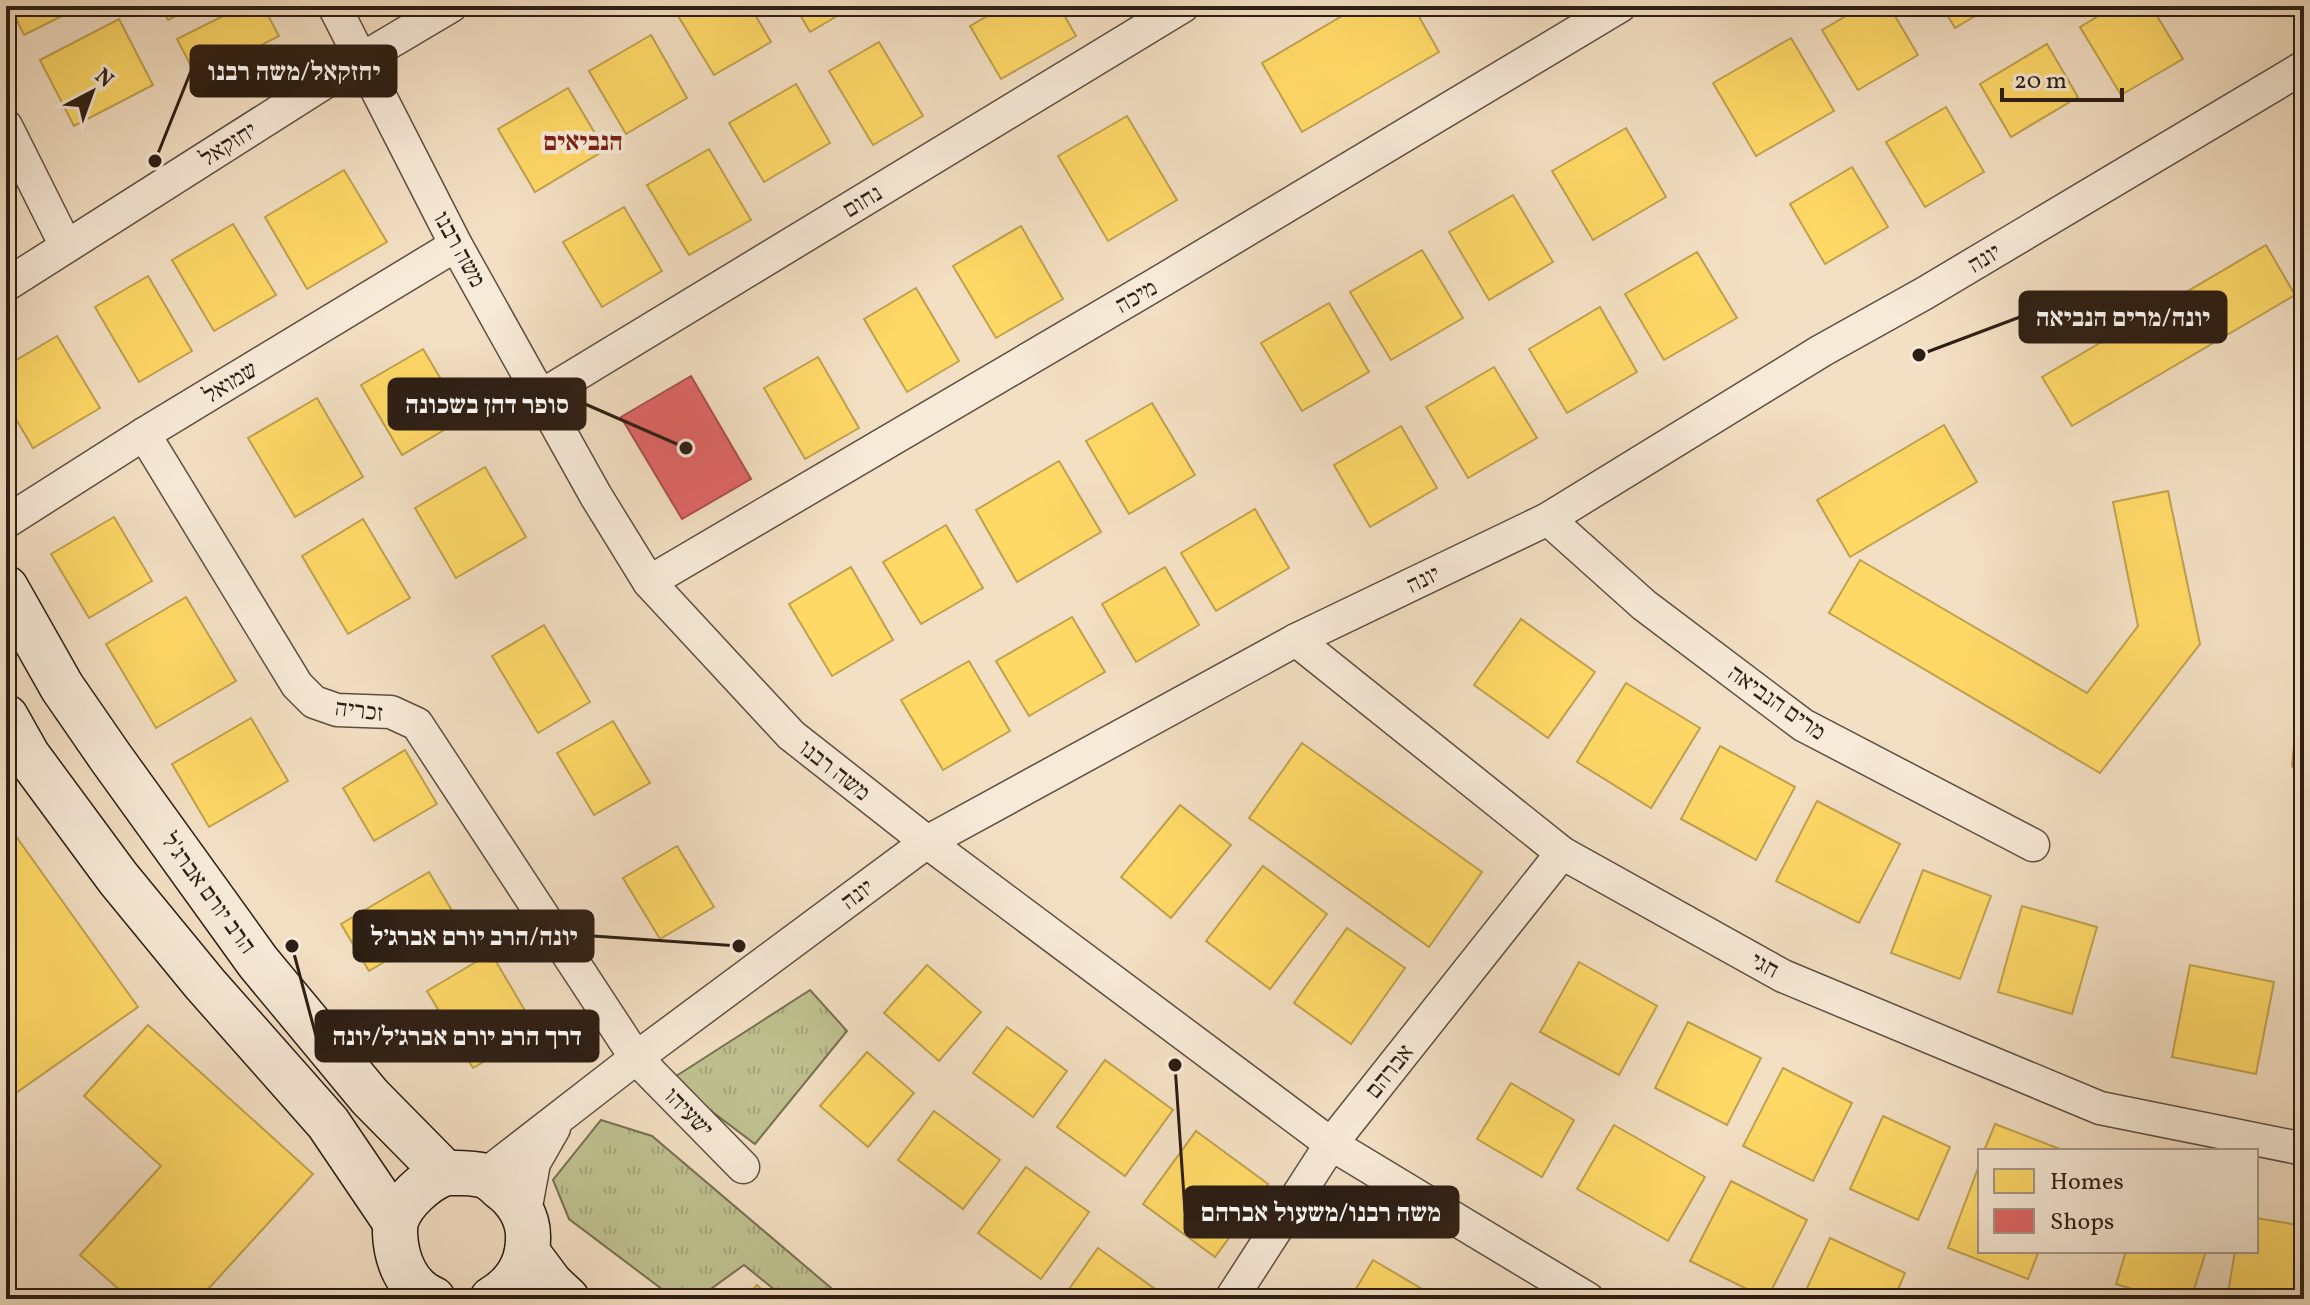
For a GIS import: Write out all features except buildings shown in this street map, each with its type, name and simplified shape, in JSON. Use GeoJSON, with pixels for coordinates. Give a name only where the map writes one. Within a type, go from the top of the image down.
{"type":"FeatureCollection","features":[{"type":"Feature","properties":{"kind":"street","name":"משה רבנו"},"geometry":{"type":"LineString","coordinates":[[334,6],[456,245],[596,496],[649,582],[791,735],[927,842],[1331,1144],[1588,1299]]}},
{"type":"Feature","properties":{"kind":"street","name":"יחזקאל"},"geometry":{"type":"LineString","coordinates":[[6,285],[360,60],[451,6]]}},
{"type":"Feature","properties":{"kind":"street","name":"נחום"},"geometry":{"type":"LineString","coordinates":[[541,396],[1183,6]]}},
{"type":"Feature","properties":{"kind":"street","name":"מיכה"},"geometry":{"type":"LineString","coordinates":[[649,582],[1150,288],[1620,6]]}},
{"type":"Feature","properties":{"kind":"street","name":"יונה"},"geometry":{"type":"LineString","coordinates":[[465,1174],[560,1118],[927,842],[1296,640],[1548,519],[1821,351],[1939,285],[2304,67]]}},
{"type":"Feature","properties":{"kind":"street"},"geometry":{"type":"LineString","coordinates":[[6,126],[66,246]]}},
{"type":"Feature","properties":{"kind":"street","name":"שמואל"},"geometry":{"type":"LineString","coordinates":[[6,522],[144,434],[456,245]]}},
{"type":"Feature","properties":{"kind":"street","name":"זכריה"},"geometry":{"type":"LineString","coordinates":[[144,434],[297,685],[314,702],[337,710],[391,712],[417,724],[636,1058]]}},
{"type":"Feature","properties":{"kind":"street","name":"מרים הנביאה"},"geometry":{"type":"LineString","coordinates":[[1548,519],[1644,605],[1803,725],[2033,845]]}},
{"type":"Feature","properties":{"kind":"street","name":"הרב יורם אברג'ל"},"geometry":{"type":"LineString","coordinates":[[6,588],[70,699],[258,962],[370,1097],[465,1174],[512,1195],[526,1234]]}},
{"type":"Feature","properties":{"kind":"street","name":"חגי"},"geometry":{"type":"LineString","coordinates":[[1296,640],[1562,853],[1783,976],[2100,1108],[2304,1149]]}},
{"type":"Feature","properties":{"kind":"street"},"geometry":{"type":"LineString","coordinates":[[6,717],[28,756],[118,878],[205,984],[328,1123],[395,1222],[401,1267],[413,1294]]}},
{"type":"Feature","properties":{"kind":"street","name":"אברהם"},"geometry":{"type":"LineString","coordinates":[[1231,1299],[1331,1144],[1562,853]]}},
{"type":"Feature","properties":{"kind":"street","name":"ישעיהו"},"geometry":{"type":"LineString","coordinates":[[636,1058],[743,1167]]}},
{"type":"Feature","properties":{"kind":"street","name":"יונה"},"geometry":{"type":"LineString","coordinates":[[526,1234],[534,1163],[560,1118]]}},
{"type":"Feature","properties":{"kind":"street"},"geometry":{"type":"LineString","coordinates":[[395,1222],[417,1191],[465,1174]]}},
{"type":"Feature","properties":{"kind":"street"},"geometry":{"type":"LineString","coordinates":[[492,1299],[505,1292],[518,1276],[526,1234]]}},
{"type":"Feature","properties":{"kind":"street"},"geometry":{"type":"LineString","coordinates":[[526,1234],[551,1284],[567,1299]]}},
{"type":"Feature","properties":{"kind":"green space"},"geometry":{"type":"Polygon","coordinates":[[[810,990],[847,1031],[755,1144],[670,1080],[810,990]]]}},
{"type":"Feature","properties":{"kind":"green space"},"geometry":{"type":"Polygon","coordinates":[[[601,1120],[652,1136],[844,1299],[786,1299],[744,1265],[697,1299],[675,1299],[569,1219],[553,1180],[601,1120]]]}},
{"type":"Feature","properties":{"kind":"place","name":"יחזקאל/משה רבנו"},"geometry":{"type":"Point","coordinates":[155,161]}},
{"type":"Feature","properties":{"kind":"place","name":"יונה/מרים הנביאה"},"geometry":{"type":"Point","coordinates":[1919,355]}},
{"type":"Feature","properties":{"kind":"place","name":"סופר דהן בשכונה"},"geometry":{"type":"Point","coordinates":[686,448]}},
{"type":"Feature","properties":{"kind":"place","name":"דרך הרב יורם אברג׳ל/יונה"},"geometry":{"type":"Point","coordinates":[292,946]}},
{"type":"Feature","properties":{"kind":"place","name":"יונה/הרב יורם אברג׳ל"},"geometry":{"type":"Point","coordinates":[739,946]}},
{"type":"Feature","properties":{"kind":"place","name":"משה רבנו/משעול אברהם"},"geometry":{"type":"Point","coordinates":[1175,1065]}},
{"type":"Feature","properties":{"kind":"district","name":"הנביאים"},"geometry":{"type":"Point","coordinates":[583,141]}}]}
